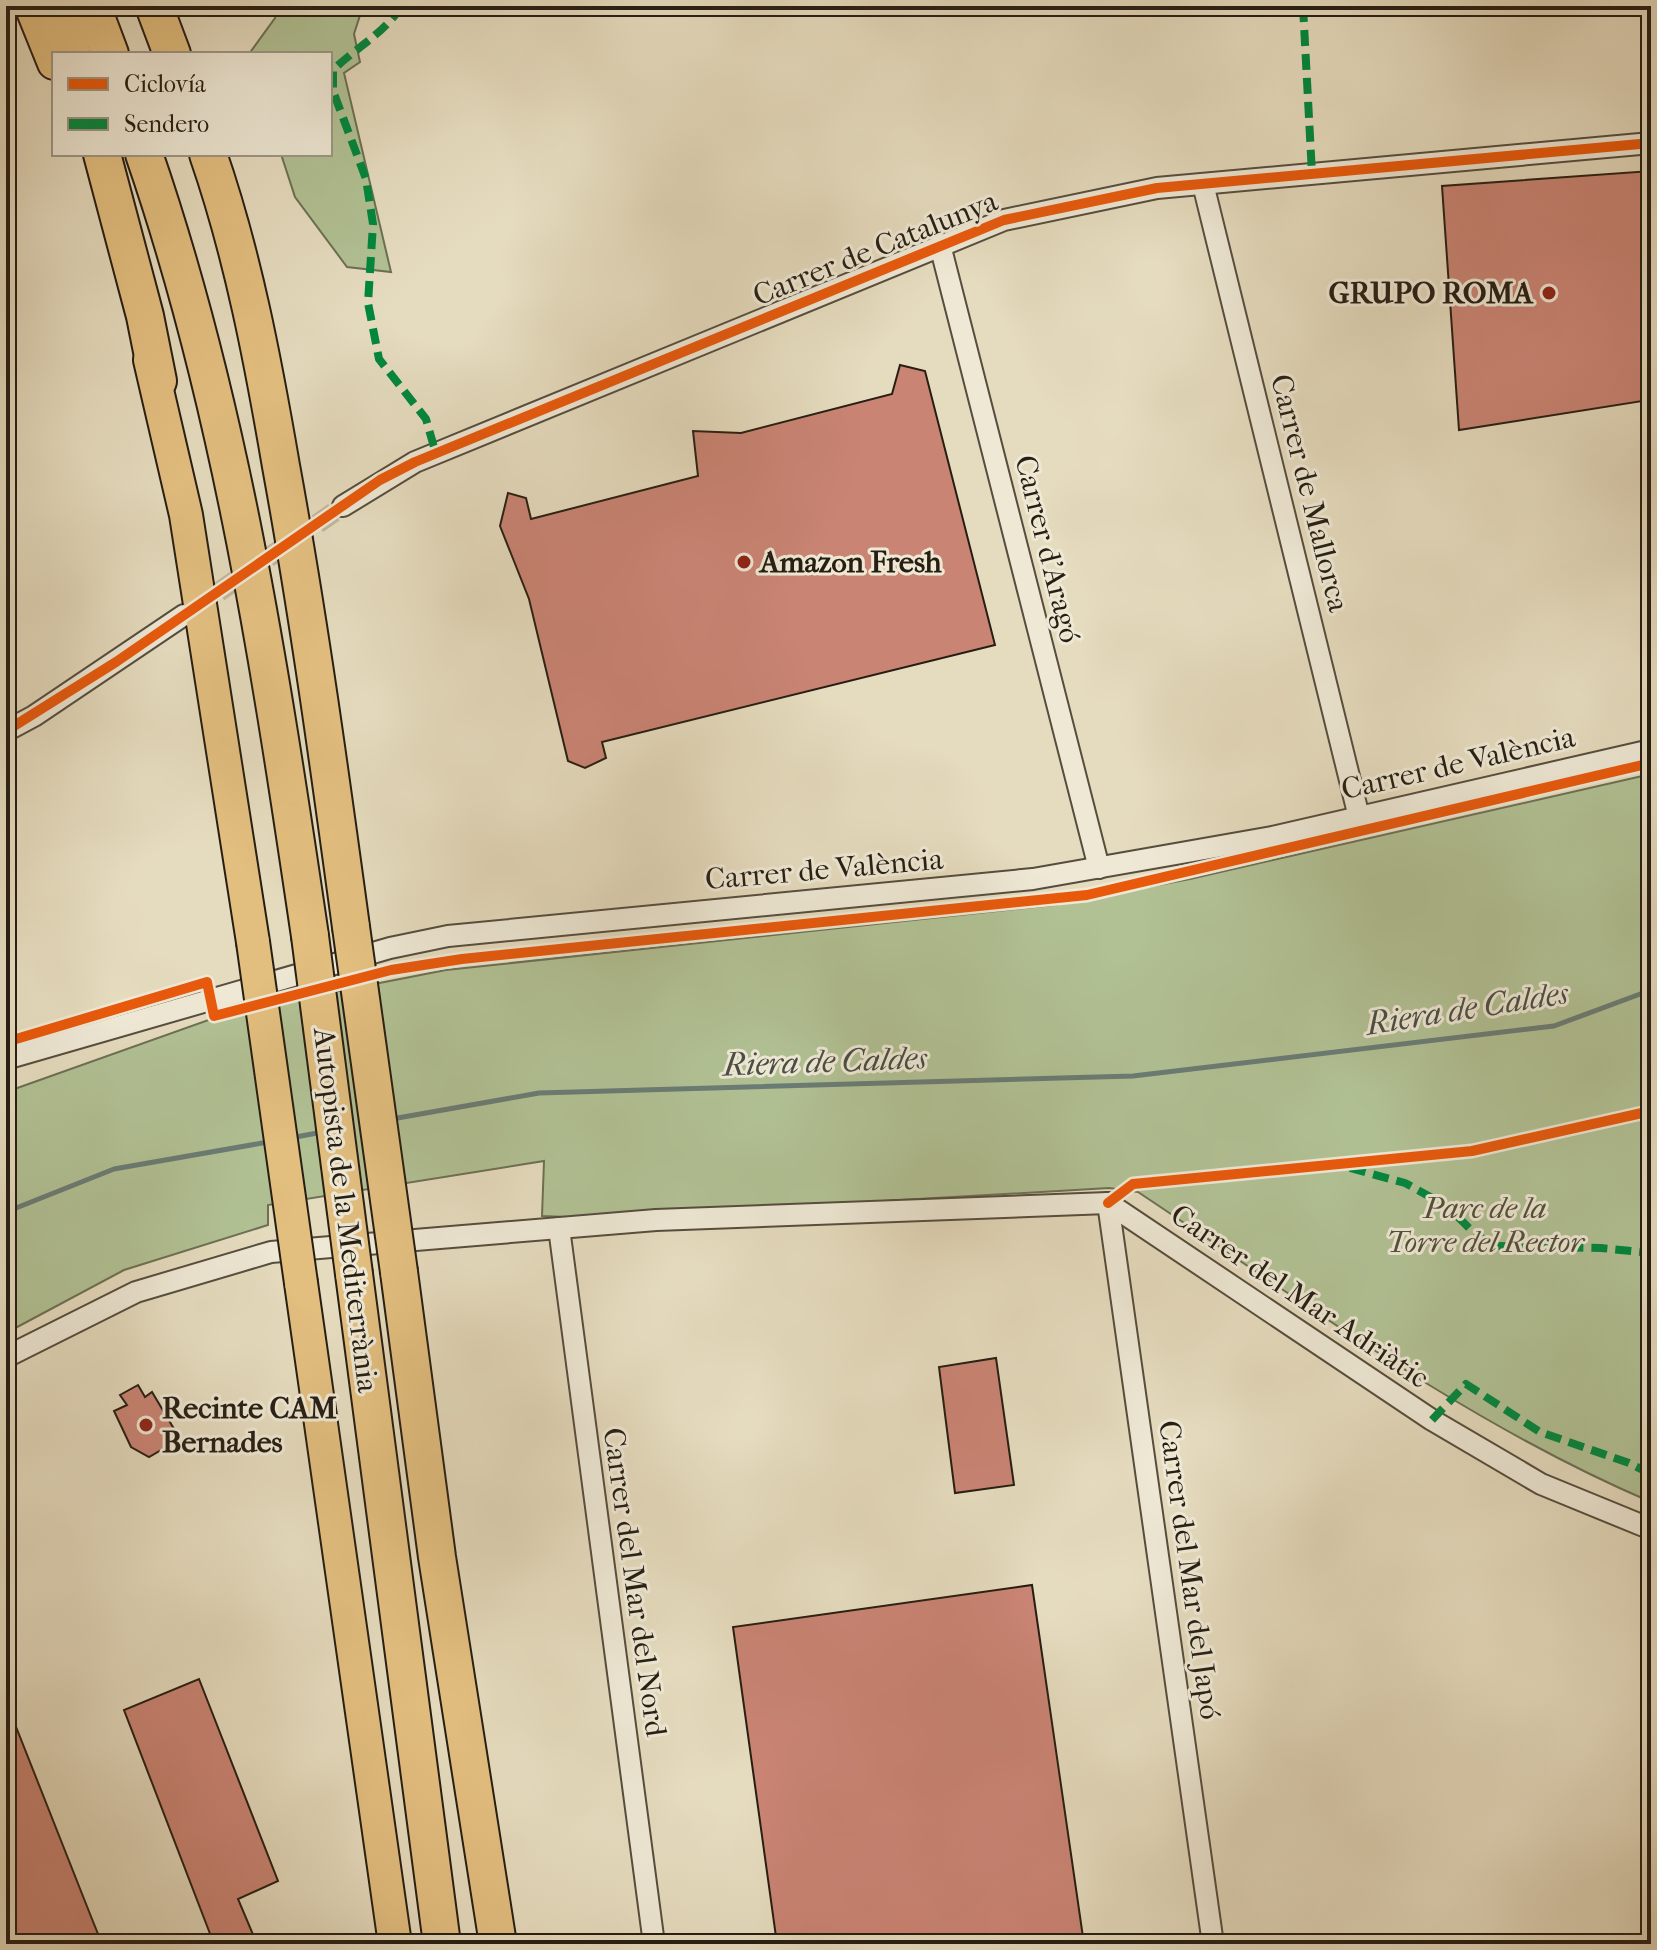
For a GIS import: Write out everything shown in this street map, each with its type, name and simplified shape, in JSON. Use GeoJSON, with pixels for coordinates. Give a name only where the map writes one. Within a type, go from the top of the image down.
{"type":"FeatureCollection","features":[{"type":"Feature","properties":{"kind":"highway"},"geometry":{"type":"LineString","coordinates":[[31,6],[52,58]]}},
{"type":"Feature","properties":{"kind":"highway"},"geometry":{"type":"LineString","coordinates":[[55,6],[71,52]]}},
{"type":"Feature","properties":{"kind":"highway"},"geometry":{"type":"LineString","coordinates":[[92,6],[109,52]]}},
{"type":"Feature","properties":{"kind":"highway"},"geometry":{"type":"LineString","coordinates":[[154,6],[171,52]]}},
{"type":"Feature","properties":{"kind":"highway"},"geometry":{"type":"LineString","coordinates":[[87,156],[136,322],[158,381]]}},
{"type":"Feature","properties":{"kind":"highway"},"geometry":{"type":"LineString","coordinates":[[103,156],[145,316],[203,617],[253,942],[394,1941]]}},
{"type":"Feature","properties":{"kind":"highway","name":"Autopista de la Mediterrània"},"geometry":{"type":"LineString","coordinates":[[145,156],[187,285],[227,453],[273,699],[310,936],[442,1944]]}},
{"type":"Feature","properties":{"kind":"highway","name":"Autopista de la Mediterrània"},"geometry":{"type":"LineString","coordinates":[[209,156],[238,254],[272,415],[319,694],[437,1557],[498,1944]]}},
{"type":"Feature","properties":{"kind":"street","name":"Carrer de Catalunya"},"geometry":{"type":"LineString","coordinates":[[343,506],[415,462],[1004,220],[1157,188],[1651,143]]}},
{"type":"Feature","properties":{"kind":"street","name":"Carrer de Mallorca"},"geometry":{"type":"LineString","coordinates":[[1203,184],[1359,817]]}},
{"type":"Feature","properties":{"kind":"street","name":"Carrer d'Aragó"},"geometry":{"type":"LineString","coordinates":[[940,245],[1099,868]]}},
{"type":"Feature","properties":{"kind":"street"},"geometry":{"type":"LineString","coordinates":[[6,731],[34,716],[184,615]]}},
{"type":"Feature","properties":{"kind":"street","name":"Carrer de València"},"geometry":{"type":"LineString","coordinates":[[6,1059],[156,1012],[390,948],[448,936],[1033,879],[1272,837],[1651,750]]}},
{"type":"Feature","properties":{"kind":"street"},"geometry":{"type":"LineString","coordinates":[[6,1357],[136,1292],[271,1252],[656,1220],[1108,1203]]}},
{"type":"Feature","properties":{"kind":"street","name":"Carrer del Mar Adriàtic"},"geometry":{"type":"LineString","coordinates":[[1108,1203],[1432,1420],[1541,1484],[1651,1529]]}},
{"type":"Feature","properties":{"kind":"street","name":"Carrer del Mar del Japó"},"geometry":{"type":"LineString","coordinates":[[1108,1203],[1213,1944]]}},
{"type":"Feature","properties":{"kind":"street","name":"Carrer del Mar del Nord"},"geometry":{"type":"LineString","coordinates":[[559,1228],[654,1944]]}},
{"type":"Feature","properties":{"kind":"green space"},"geometry":{"type":"Polygon","coordinates":[[[278,6],[363,6],[354,34],[360,62],[344,73],[391,272],[347,267],[295,197],[282,156],[332,156],[332,52],[250,52],[275,18],[278,6]]]}},
{"type":"Feature","properties":{"kind":"green space","name":"Parc de la Torre del Rector"},"geometry":{"type":"Polygon","coordinates":[[[1651,774],[1651,1502],[1583,1471],[1451,1398],[1325,1318],[1138,1192],[1109,1188],[591,1218],[542,1216],[544,1161],[268,1205],[268,1225],[124,1270],[6,1333],[6,1092],[231,1012],[446,970],[1054,905],[1190,879],[1651,774]]]}},
{"type":"Feature","properties":{"kind":"building","name":"GRUPO ROMA"},"geometry":{"type":"Polygon","coordinates":[[[1651,171],[1649,400],[1459,430],[1442,186],[1651,171]]]}},
{"type":"Feature","properties":{"kind":"building","name":"Amazon Fresh"},"geometry":{"type":"Polygon","coordinates":[[[900,365],[925,371],[995,645],[602,742],[606,758],[585,768],[568,761],[529,599],[500,526],[508,493],[526,498],[531,519],[698,476],[693,431],[741,433],[892,394],[900,365]]]}},
{"type":"Feature","properties":{"kind":"building"},"geometry":{"type":"Polygon","coordinates":[[[996,1358],[1014,1485],[955,1493],[939,1367],[996,1358]]]}},
{"type":"Feature","properties":{"kind":"building","name":"Recinte CAM Bernades"},"geometry":{"type":"Polygon","coordinates":[[[138,1385],[145,1397],[152,1392],[180,1439],[149,1457],[131,1447],[114,1411],[127,1405],[120,1395],[138,1385]]]}},
{"type":"Feature","properties":{"kind":"building"},"geometry":{"type":"Polygon","coordinates":[[[1032,1585],[1084,1944],[777,1944],[733,1627],[1032,1585]]]}},
{"type":"Feature","properties":{"kind":"building"},"geometry":{"type":"Polygon","coordinates":[[[199,1679],[278,1881],[238,1899],[257,1944],[214,1944],[124,1710],[199,1679]]]}},
{"type":"Feature","properties":{"kind":"building"},"geometry":{"type":"Polygon","coordinates":[[[7,1704],[102,1944],[17,1944],[6,1917],[7,1704]]]}},
{"type":"Feature","properties":{"kind":"waterway","name":"Riera de Caldes"},"geometry":{"type":"LineString","coordinates":[[392,1119],[539,1093],[1133,1076],[1554,1026],[1651,990]]}},
{"type":"Feature","properties":{"kind":"waterway","name":"Riera de Caldes"},"geometry":{"type":"LineString","coordinates":[[290,1138],[323,1132]]}},
{"type":"Feature","properties":{"kind":"waterway","name":"Riera de Caldes"},"geometry":{"type":"LineString","coordinates":[[6,1212],[114,1169],[268,1142]]}},
{"type":"Feature","properties":{"kind":"tunnel"},"geometry":{"type":"LineString","coordinates":[[194,609],[343,506]]}},
{"type":"Feature","properties":{"kind":"marked path"},"geometry":{"type":"LineString","coordinates":[[402,6],[378,32],[333,70],[333,91],[366,179],[373,224],[368,303],[379,359],[426,419],[436,454]]}},
{"type":"Feature","properties":{"kind":"marked path"},"geometry":{"type":"LineString","coordinates":[[1303,6],[1312,174]]}},
{"type":"Feature","properties":{"kind":"marked path"},"geometry":{"type":"LineString","coordinates":[[1350,1168],[1405,1183],[1447,1206],[1476,1235],[1497,1246],[1601,1248],[1651,1253]]}},
{"type":"Feature","properties":{"kind":"marked path"},"geometry":{"type":"LineString","coordinates":[[1432,1420],[1466,1384],[1540,1432],[1629,1463],[1651,1474]]}},
{"type":"Feature","properties":{"kind":"cycle path"},"geometry":{"type":"LineString","coordinates":[[6,731],[116,662],[380,480],[415,462],[1004,220],[1157,188],[1651,143]]}},
{"type":"Feature","properties":{"kind":"cycle path"},"geometry":{"type":"LineString","coordinates":[[6,1042],[207,982],[214,1016],[391,970],[462,959],[1087,895],[1651,763]]}},
{"type":"Feature","properties":{"kind":"cycle path"},"geometry":{"type":"LineString","coordinates":[[1108,1203],[1133,1184],[1472,1151],[1651,1111]]}},
{"type":"Feature","properties":{"kind":"place","name":"GRUPO ROMA"},"geometry":{"type":"Point","coordinates":[1549,293]}},
{"type":"Feature","properties":{"kind":"place","name":"Amazon Fresh"},"geometry":{"type":"Point","coordinates":[744,562]}},
{"type":"Feature","properties":{"kind":"place","name":"Recinte CAM Bernades"},"geometry":{"type":"Point","coordinates":[146,1425]}}]}
